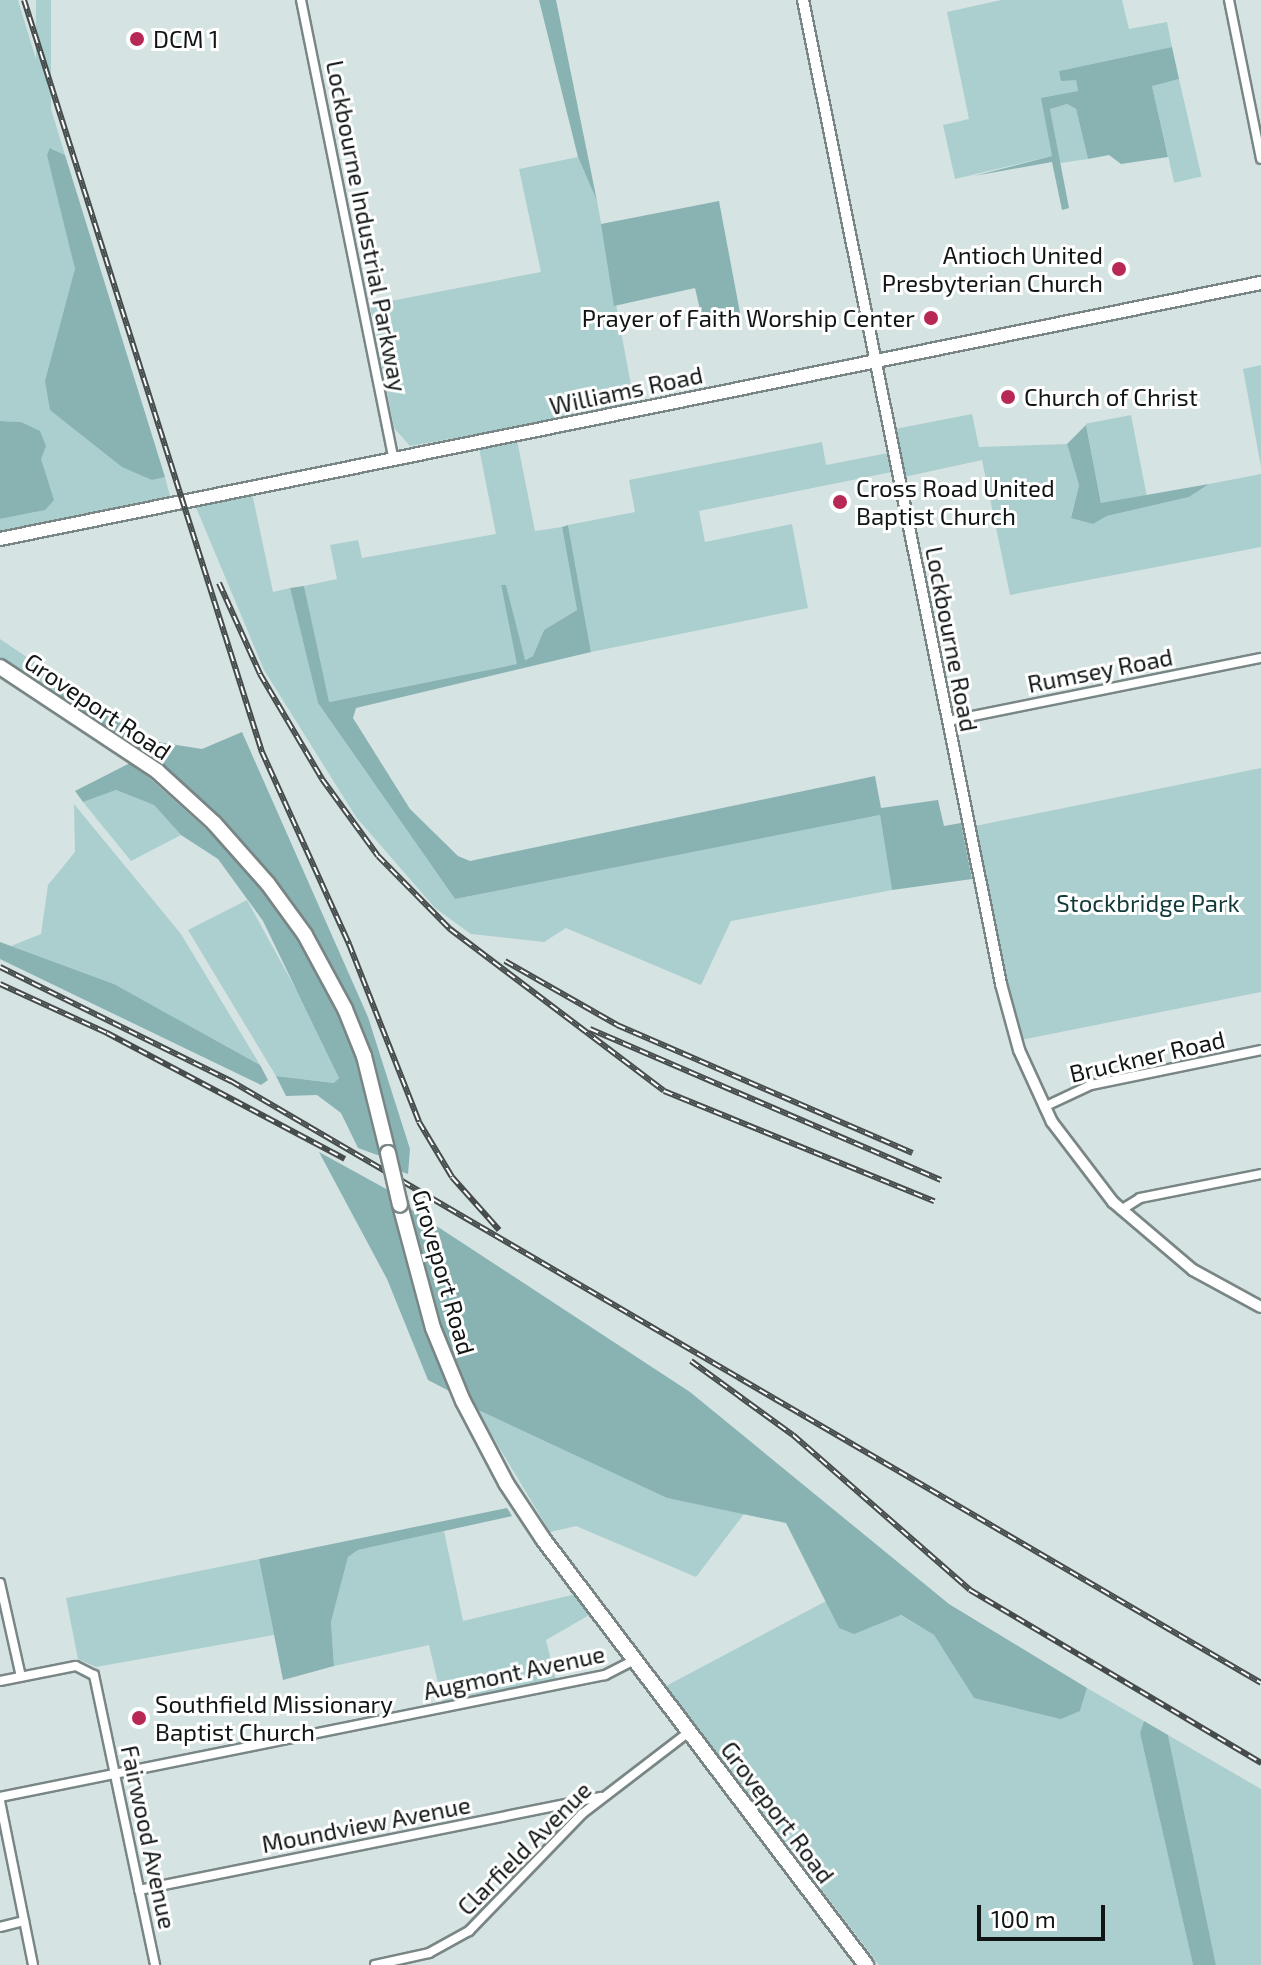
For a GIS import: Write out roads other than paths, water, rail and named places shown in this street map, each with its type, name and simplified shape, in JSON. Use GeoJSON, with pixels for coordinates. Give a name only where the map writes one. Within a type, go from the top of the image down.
{"type":"FeatureCollection","features":[{"type":"Feature","properties":{"kind":"main road","name":"Williams Road"},"geometry":{"type":"LineString","coordinates":[[0,539],[1261,283]]}},
{"type":"Feature","properties":{"kind":"main road","name":"Groveport Road"},"geometry":{"type":"LineString","coordinates":[[0,667],[157,771],[214,823],[268,884],[305,935],[345,1009],[364,1056],[433,1328],[480,1435],[535,1528],[866,1965]]}},
{"type":"Feature","properties":{"kind":"street","name":"Lockbourne Industrial Parkway"},"geometry":{"type":"LineString","coordinates":[[301,0],[394,460]]}},
{"type":"Feature","properties":{"kind":"street","name":"Lockbourne Road"},"geometry":{"type":"LineString","coordinates":[[803,0],[1006,1007],[1044,1107],[1082,1166],[1121,1210],[1193,1270],[1261,1307]]}},
{"type":"Feature","properties":{"kind":"street"},"geometry":{"type":"LineString","coordinates":[[1229,0],[1261,159]]}},
{"type":"Feature","properties":{"kind":"street","name":"Rumsey Road"},"geometry":{"type":"LineString","coordinates":[[948,721],[1261,658]]}},
{"type":"Feature","properties":{"kind":"street","name":"Bruckner Road"},"geometry":{"type":"LineString","coordinates":[[1044,1107],[1091,1085],[1261,1050]]}},
{"type":"Feature","properties":{"kind":"street"},"geometry":{"type":"LineString","coordinates":[[1121,1210],[1140,1198],[1261,1174]]}},
{"type":"Feature","properties":{"kind":"street"},"geometry":{"type":"LineString","coordinates":[[0,1583],[21,1677],[0,1681]]}},
{"type":"Feature","properties":{"kind":"street","name":"Augmont Avenue"},"geometry":{"type":"LineString","coordinates":[[0,1799],[605,1675],[635,1660]]}},
{"type":"Feature","properties":{"kind":"street","name":"Fairwood Avenue"},"geometry":{"type":"LineString","coordinates":[[21,1677],[76,1666],[90,1670],[155,1965]]}},
{"type":"Feature","properties":{"kind":"street","name":"Clarfield Avenue"},"geometry":{"type":"LineString","coordinates":[[375,1965],[429,1953],[469,1931],[601,1797],[689,1732]]}},
{"type":"Feature","properties":{"kind":"street","name":"Moundview Avenue"},"geometry":{"type":"LineString","coordinates":[[139,1890],[601,1797]]}},
{"type":"Feature","properties":{"kind":"street"},"geometry":{"type":"LineString","coordinates":[[0,1799],[33,1965]]}},
{"type":"Feature","properties":{"kind":"street"},"geometry":{"type":"LineString","coordinates":[[0,1927],[24,1921]]}},
{"type":"Feature","properties":{"kind":"railway"},"geometry":{"type":"LineString","coordinates":[[24,0],[262,752],[349,944],[419,1122],[452,1177],[499,1230]]}},
{"type":"Feature","properties":{"kind":"railway"},"geometry":{"type":"LineString","coordinates":[[219,583],[260,674],[322,779],[378,856],[450,929],[664,1091],[934,1201]]}},
{"type":"Feature","properties":{"kind":"railway"},"geometry":{"type":"LineString","coordinates":[[505,961],[617,1025],[913,1153]]}},
{"type":"Feature","properties":{"kind":"railway"},"geometry":{"type":"LineString","coordinates":[[0,967],[231,1081],[1261,1683]]}},
{"type":"Feature","properties":{"kind":"railway"},"geometry":{"type":"LineString","coordinates":[[0,984],[107,1033],[345,1159]]}},
{"type":"Feature","properties":{"kind":"railway"},"geometry":{"type":"LineString","coordinates":[[590,1029],[941,1180]]}},
{"type":"Feature","properties":{"kind":"railway"},"geometry":{"type":"LineString","coordinates":[[691,1361],[793,1435],[970,1590],[1261,1763]]}},
{"type":"Feature","properties":{"kind":"place","name":"DCM 1"},"geometry":{"type":"Point","coordinates":[137,39]}},
{"type":"Feature","properties":{"kind":"place","name":"Antioch United Presbyterian Church"},"geometry":{"type":"Point","coordinates":[1119,269]}},
{"type":"Feature","properties":{"kind":"place","name":"Prayer of Faith Worship Center"},"geometry":{"type":"Point","coordinates":[931,318]}},
{"type":"Feature","properties":{"kind":"place","name":"Church of Christ"},"geometry":{"type":"Point","coordinates":[1008,397]}},
{"type":"Feature","properties":{"kind":"place","name":"Cross Road United Baptist Church"},"geometry":{"type":"Point","coordinates":[840,502]}},
{"type":"Feature","properties":{"kind":"place","name":"Southfield Missionary Baptist Church"},"geometry":{"type":"Point","coordinates":[139,1718]}},
{"type":"Feature","properties":{"kind":"park label","name":"Stockbridge Park"},"geometry":{"type":"Point","coordinates":[1148,903]}}]}
